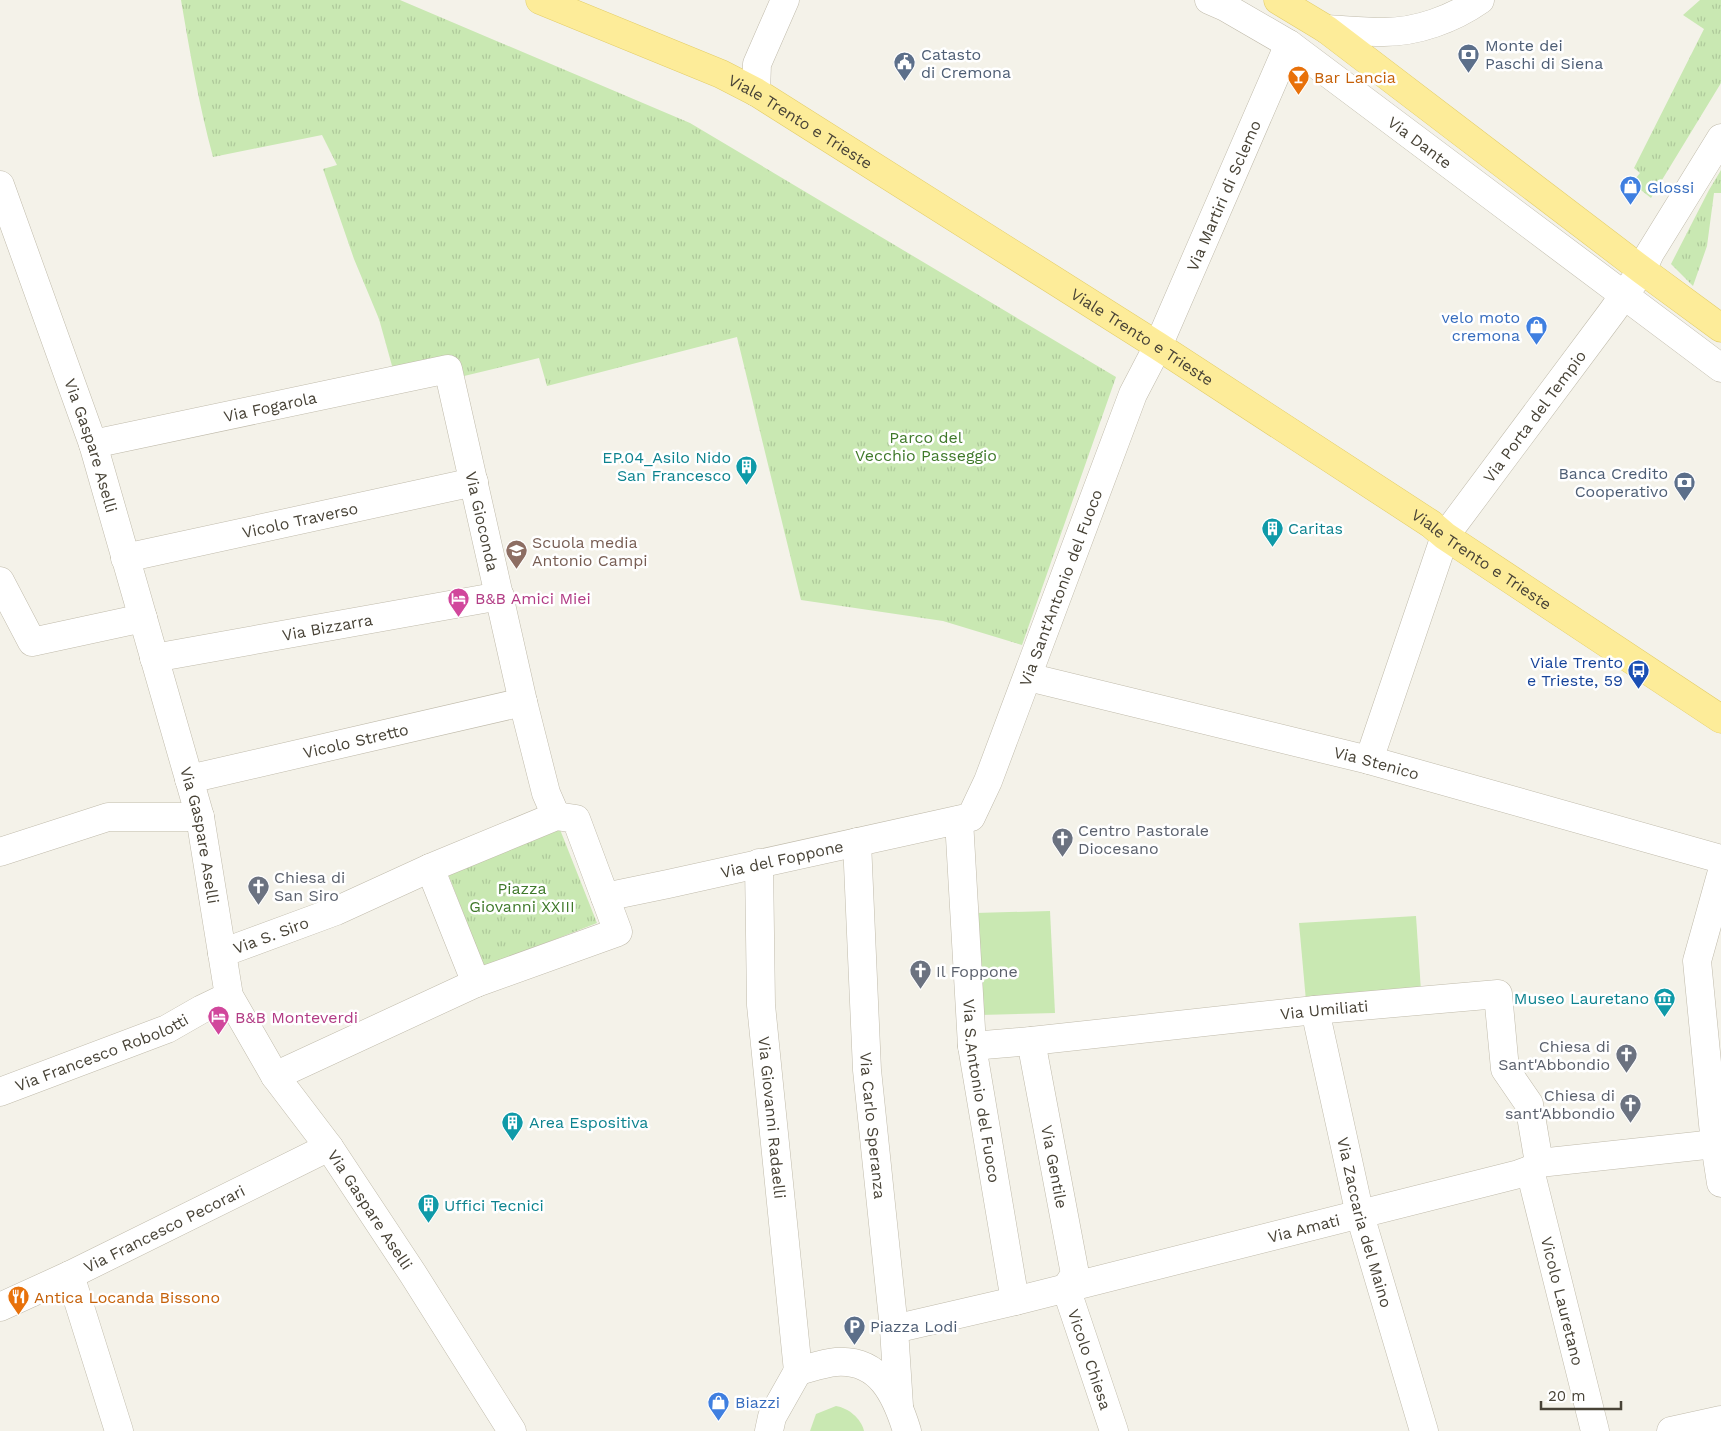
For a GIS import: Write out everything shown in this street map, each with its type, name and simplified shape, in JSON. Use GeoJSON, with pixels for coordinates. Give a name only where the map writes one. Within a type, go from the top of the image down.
{"type":"FeatureCollection","features":[{"type":"Feature","properties":{"kind":"main road","name":"Viale Trento e Trieste"},"geometry":{"type":"LineString","coordinates":[[540,0],[721,74],[756,92],[1158,346],[1431,524],[1445,536],[1721,719]]}},
{"type":"Feature","properties":{"kind":"main road","name":"Via Dante"},"geometry":{"type":"LineString","coordinates":[[1278,0],[1326,29],[1721,328]]}},
{"type":"Feature","properties":{"kind":"street"},"geometry":{"type":"LineString","coordinates":[[721,74],[738,60],[766,0]]}},
{"type":"Feature","properties":{"kind":"street"},"geometry":{"type":"LineString","coordinates":[[756,92],[757,64],[786,0]]}},
{"type":"Feature","properties":{"kind":"street","name":"Via Dante"},"geometry":{"type":"LineString","coordinates":[[1209,0],[1225,7],[1289,44],[1721,368]]}},
{"type":"Feature","properties":{"kind":"street"},"geometry":{"type":"LineString","coordinates":[[1326,29],[1386,32],[1430,25],[1472,6],[1480,0]]}},
{"type":"Feature","properties":{"kind":"street","name":"Via Martiri di Sclemo"},"geometry":{"type":"LineString","coordinates":[[1158,346],[1289,44]]}},
{"type":"Feature","properties":{"kind":"street"},"geometry":{"type":"LineString","coordinates":[[1624,296],[1642,270],[1650,253],[1721,138]]}},
{"type":"Feature","properties":{"kind":"street","name":"Via Gaspare Aselli"},"geometry":{"type":"LineString","coordinates":[[0,185],[93,444],[200,817],[229,996],[276,1076],[329,1147],[413,1274],[512,1431]]}},
{"type":"Feature","properties":{"kind":"street","name":"Via Porta del Tempio"},"geometry":{"type":"LineString","coordinates":[[1369,760],[1445,536],[1624,296]]}},
{"type":"Feature","properties":{"kind":"street","name":"Via Sant'Antonio del Fuoco"},"geometry":{"type":"LineString","coordinates":[[959,820],[971,817],[988,782],[1133,394],[1158,346]]}},
{"type":"Feature","properties":{"kind":"street","name":"Via Fogarola"},"geometry":{"type":"LineString","coordinates":[[93,444],[448,369]]}},
{"type":"Feature","properties":{"kind":"street","name":"Via Gioconda"},"geometry":{"type":"LineString","coordinates":[[448,369],[523,702],[546,794],[556,816]]}},
{"type":"Feature","properties":{"kind":"street","name":"Vicolo Traverso"},"geometry":{"type":"LineString","coordinates":[[126,558],[474,482]]}},
{"type":"Feature","properties":{"kind":"street"},"geometry":{"type":"LineString","coordinates":[[0,581],[32,642],[143,618]]}},
{"type":"Feature","properties":{"kind":"street","name":"Via Bizzarra"},"geometry":{"type":"LineString","coordinates":[[154,658],[500,596]]}},
{"type":"Feature","properties":{"kind":"street","name":"Via Stenico"},"geometry":{"type":"LineString","coordinates":[[1028,677],[1369,760],[1721,859]]}},
{"type":"Feature","properties":{"kind":"street","name":"Vicolo Stretto"},"geometry":{"type":"LineString","coordinates":[[189,779],[523,702]]}},
{"type":"Feature","properties":{"kind":"street"},"geometry":{"type":"LineString","coordinates":[[276,1076],[476,983],[618,932],[576,819],[556,816],[430,868],[476,983]]}},
{"type":"Feature","properties":{"kind":"street"},"geometry":{"type":"LineString","coordinates":[[0,852],[108,817],[200,817]]}},
{"type":"Feature","properties":{"kind":"street","name":"Via del Foppone"},"geometry":{"type":"LineString","coordinates":[[605,897],[959,820]]}},
{"type":"Feature","properties":{"kind":"street","name":"Via S.Antonio del Fuoco"},"geometry":{"type":"LineString","coordinates":[[959,820],[972,1046],[1015,1301]]}},
{"type":"Feature","properties":{"kind":"street","name":"Via Carlo Speranza"},"geometry":{"type":"LineString","coordinates":[[857,842],[867,1070],[903,1419]]}},
{"type":"Feature","properties":{"kind":"street","name":"Via Giovanni Radaelli"},"geometry":{"type":"LineString","coordinates":[[759,863],[761,1004],[798,1371]]}},
{"type":"Feature","properties":{"kind":"street","name":"Via S. Siro"},"geometry":{"type":"LineString","coordinates":[[222,954],[336,911],[430,868]]}},
{"type":"Feature","properties":{"kind":"street"},"geometry":{"type":"LineString","coordinates":[[1721,875],[1697,962],[1715,1144],[1721,1183]]}},
{"type":"Feature","properties":{"kind":"street","name":"Via Umiliati"},"geometry":{"type":"LineString","coordinates":[[972,1046],[1315,1010],[1498,994],[1506,1069],[1529,1104],[1534,1166]]}},
{"type":"Feature","properties":{"kind":"street","name":"Via Francesco Robolotti"},"geometry":{"type":"LineString","coordinates":[[0,1092],[167,1029],[229,996]]}},
{"type":"Feature","properties":{"kind":"street","name":"Via Zaccaria del Maino"},"geometry":{"type":"LineString","coordinates":[[1315,1010],[1360,1215],[1424,1431]]}},
{"type":"Feature","properties":{"kind":"street","name":"Via Gentile"},"geometry":{"type":"LineString","coordinates":[[1031,1041],[1075,1274],[1066,1288]]}},
{"type":"Feature","properties":{"kind":"street","name":"Via Amati"},"geometry":{"type":"LineString","coordinates":[[894,1329],[1015,1301],[1360,1215],[1509,1177],[1534,1166],[1715,1144]]}},
{"type":"Feature","properties":{"kind":"street","name":"Via Francesco Pecorari"},"geometry":{"type":"LineString","coordinates":[[0,1306],[70,1275],[329,1147]]}},
{"type":"Feature","properties":{"kind":"street","name":"Vicolo Lauretano"},"geometry":{"type":"LineString","coordinates":[[1534,1166],[1595,1431]]}},
{"type":"Feature","properties":{"kind":"street"},"geometry":{"type":"LineString","coordinates":[[70,1275],[119,1431]]}},
{"type":"Feature","properties":{"kind":"street","name":"Vicolo Chiesa"},"geometry":{"type":"LineString","coordinates":[[1066,1288],[1114,1431]]}},
{"type":"Feature","properties":{"kind":"street"},"geometry":{"type":"LineString","coordinates":[[770,1431],[772,1417],[798,1371],[836,1362],[861,1364],[882,1377],[903,1419]]}},
{"type":"Feature","properties":{"kind":"street"},"geometry":{"type":"LineString","coordinates":[[1671,1431],[1721,1420]]}},
{"type":"Feature","properties":{"kind":"green space","name":"Parco del Vecchio Passeggio"},"geometry":{"type":"Polygon","coordinates":[[[181,0],[400,0],[690,123],[1116,377],[1022,645],[943,621],[801,600],[737,337],[547,386],[539,358],[464,376],[460,361],[394,373],[379,319],[354,259],[323,169],[337,165],[322,135],[213,157],[191,59],[181,0]]]}},
{"type":"Feature","properties":{"kind":"green space"},"geometry":{"type":"Polygon","coordinates":[[[1700,0],[1721,0],[1721,83],[1651,198],[1632,183],[1640,173],[1634,168],[1704,29],[1683,15],[1700,0]]]}},
{"type":"Feature","properties":{"kind":"green space"},"geometry":{"type":"Polygon","coordinates":[[[1721,170],[1721,193],[1714,193],[1707,246],[1693,286],[1671,264],[1721,170]]]}},
{"type":"Feature","properties":{"kind":"green space","name":"Piazza Giovanni XXIII"},"geometry":{"type":"Polygon","coordinates":[[[559,827],[597,923],[484,967],[447,871],[559,827]]]}},
{"type":"Feature","properties":{"kind":"green space"},"geometry":{"type":"Polygon","coordinates":[[[1050,911],[1055,1013],[980,1015],[975,913],[1050,911]]]}},
{"type":"Feature","properties":{"kind":"green space"},"geometry":{"type":"Polygon","coordinates":[[[1416,916],[1421,991],[1306,1001],[1299,923],[1416,916]]]}},
{"type":"Feature","properties":{"kind":"green space"},"geometry":{"type":"Polygon","coordinates":[[[836,1406],[853,1414],[860,1422],[864,1431],[810,1431],[816,1414],[836,1406]]]}},
{"type":"Feature","properties":{"kind":"place","name":"Monte dei Paschi di Siena"},"geometry":{"type":"Point","coordinates":[1469,73]}},
{"type":"Feature","properties":{"kind":"place","name":"Catasto di Cremona"},"geometry":{"type":"Point","coordinates":[905,82]}},
{"type":"Feature","properties":{"kind":"place","name":"Bar Lancia"},"geometry":{"type":"Point","coordinates":[1298,96]}},
{"type":"Feature","properties":{"kind":"place","name":"Glossi"},"geometry":{"type":"Point","coordinates":[1631,206]}},
{"type":"Feature","properties":{"kind":"place","name":"velo moto cremona"},"geometry":{"type":"Point","coordinates":[1536,345]}},
{"type":"Feature","properties":{"kind":"place","name":"EP.04_Asilo Nido San Francesco"},"geometry":{"type":"Point","coordinates":[747,485]}},
{"type":"Feature","properties":{"kind":"place","name":"Banca Credito Cooperativo"},"geometry":{"type":"Point","coordinates":[1684,501]}},
{"type":"Feature","properties":{"kind":"place","name":"Caritas"},"geometry":{"type":"Point","coordinates":[1272,547]}},
{"type":"Feature","properties":{"kind":"place","name":"Scuola media Antonio Campi"},"geometry":{"type":"Point","coordinates":[516,570]}},
{"type":"Feature","properties":{"kind":"place","name":"B&B Amici Miei"},"geometry":{"type":"Point","coordinates":[459,617]}},
{"type":"Feature","properties":{"kind":"place","name":"Viale Trento e Trieste, 59"},"geometry":{"type":"Point","coordinates":[1639,690]}},
{"type":"Feature","properties":{"kind":"place","name":"Centro Pastorale Diocesano"},"geometry":{"type":"Point","coordinates":[1062,858]}},
{"type":"Feature","properties":{"kind":"place","name":"Chiesa di San Siro"},"geometry":{"type":"Point","coordinates":[258,905]}},
{"type":"Feature","properties":{"kind":"place","name":"Il Foppone"},"geometry":{"type":"Point","coordinates":[920,990]}},
{"type":"Feature","properties":{"kind":"place","name":"Museo Lauretano"},"geometry":{"type":"Point","coordinates":[1665,1017]}},
{"type":"Feature","properties":{"kind":"place","name":"B&B Monteverdi"},"geometry":{"type":"Point","coordinates":[219,1036]}},
{"type":"Feature","properties":{"kind":"place","name":"Chiesa di Sant'Abbondio"},"geometry":{"type":"Point","coordinates":[1626,1074]}},
{"type":"Feature","properties":{"kind":"place","name":"Chiesa di sant'Abbondio"},"geometry":{"type":"Point","coordinates":[1631,1123]}},
{"type":"Feature","properties":{"kind":"place","name":"Area Espositiva"},"geometry":{"type":"Point","coordinates":[513,1141]}},
{"type":"Feature","properties":{"kind":"place","name":"Uffici Tecnici"},"geometry":{"type":"Point","coordinates":[428,1224]}},
{"type":"Feature","properties":{"kind":"place","name":"Antica Locanda Bissono"},"geometry":{"type":"Point","coordinates":[18,1316]}},
{"type":"Feature","properties":{"kind":"place","name":"Piazza Lodi"},"geometry":{"type":"Point","coordinates":[854,1345]}},
{"type":"Feature","properties":{"kind":"place","name":"Biazzi"},"geometry":{"type":"Point","coordinates":[719,1421]}}]}
